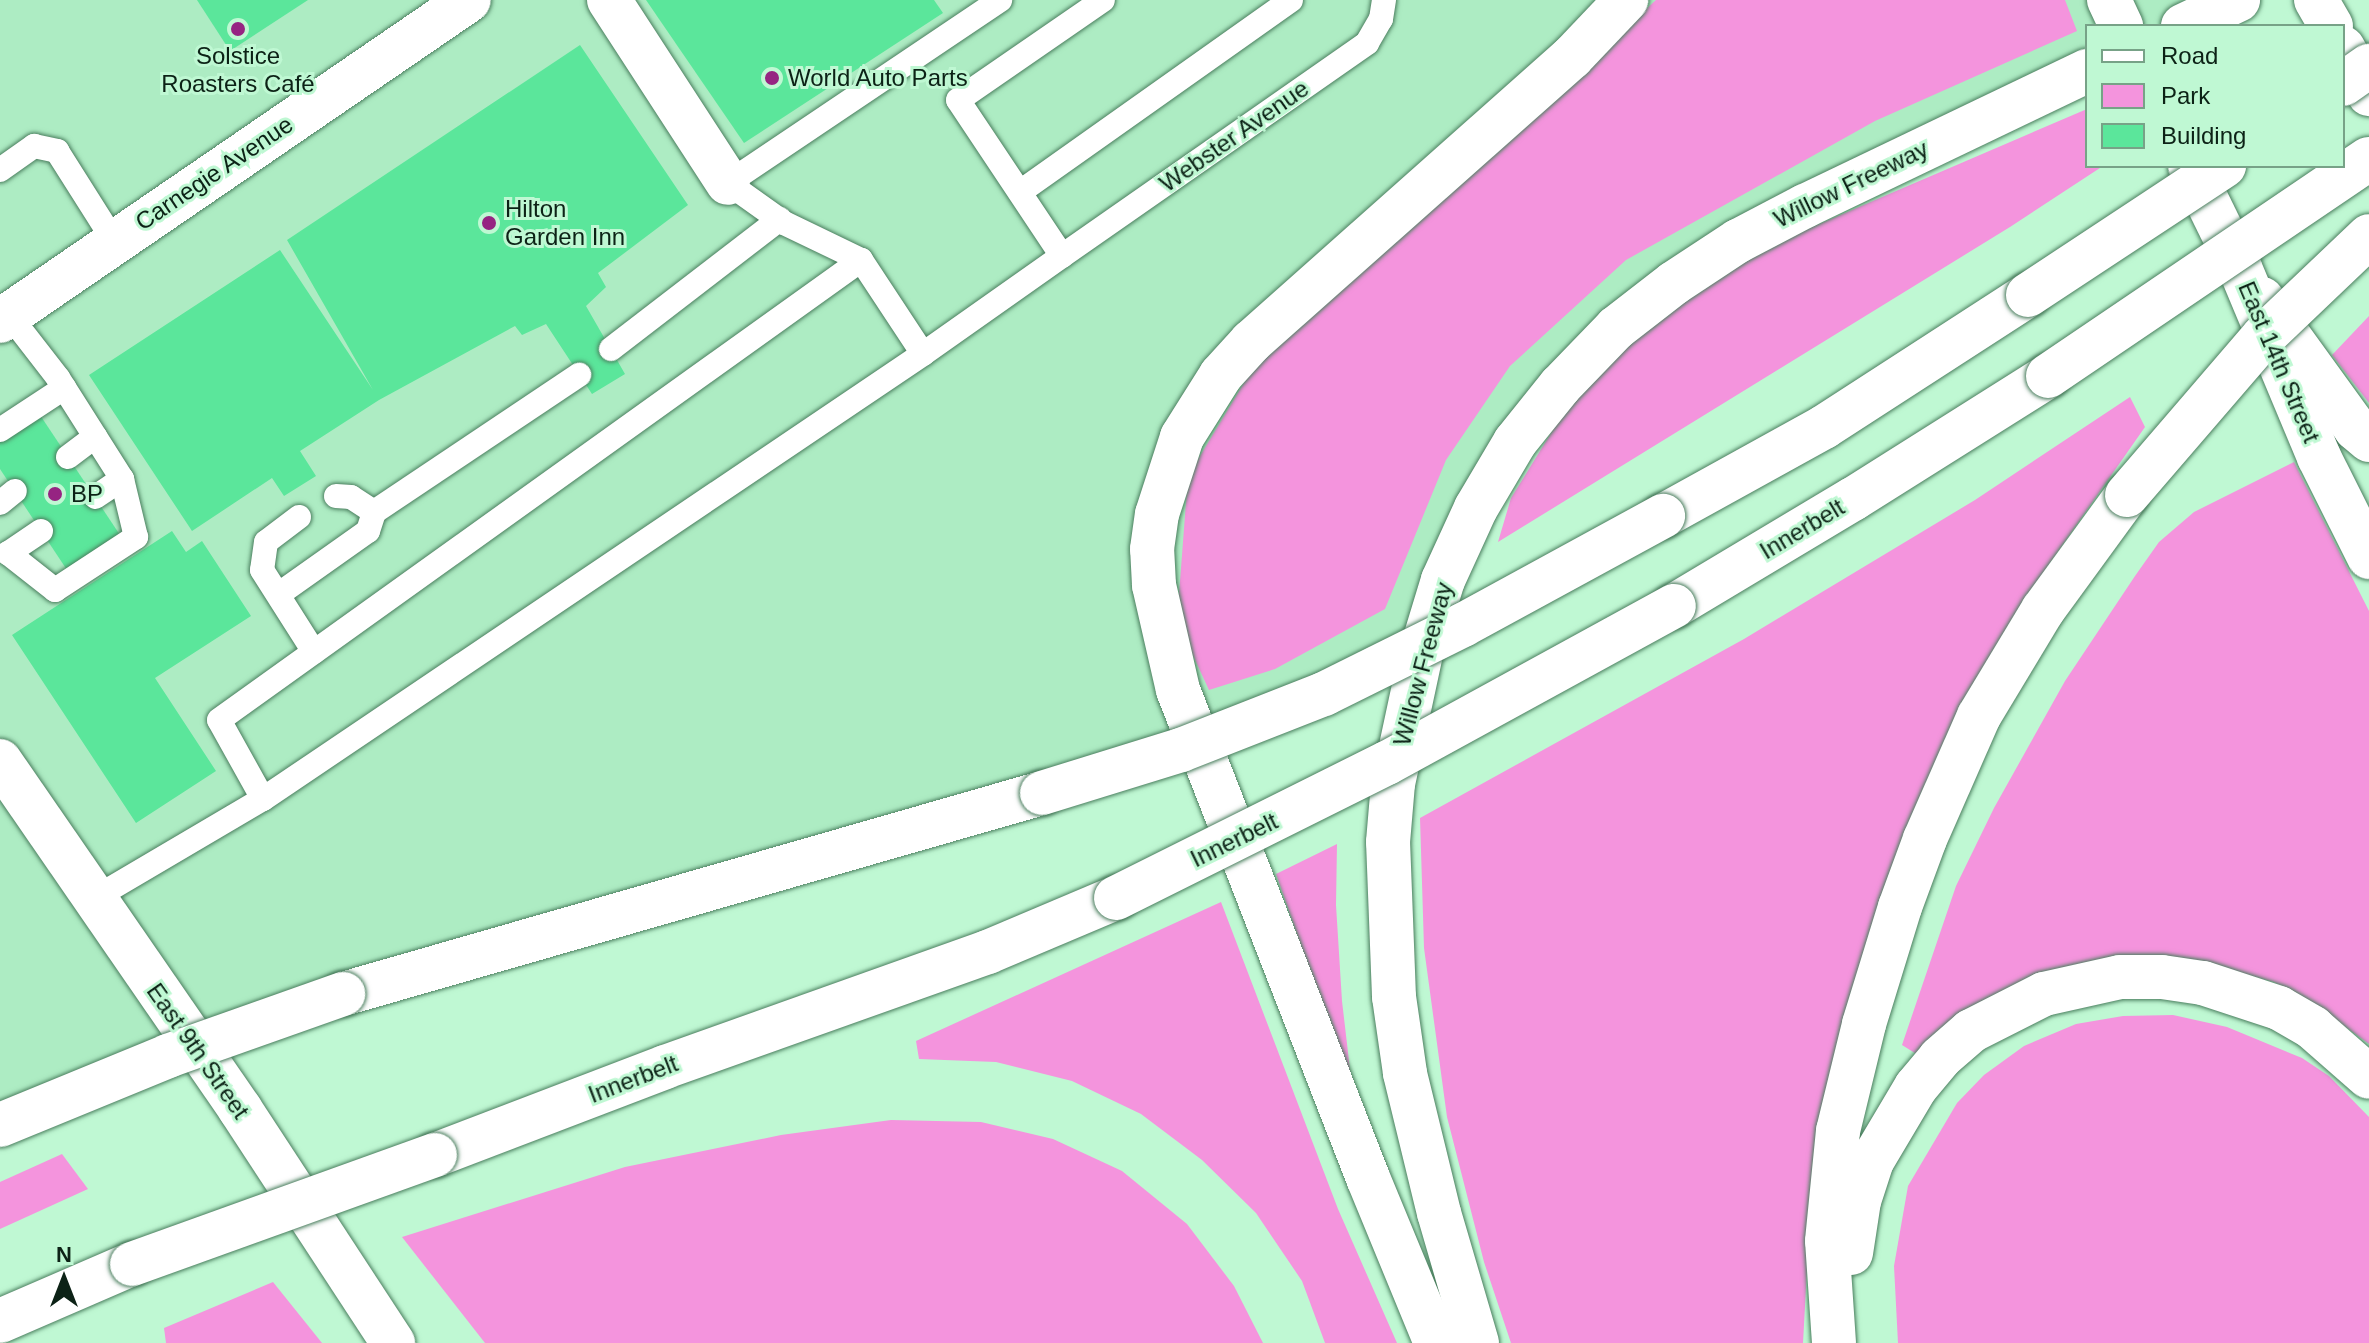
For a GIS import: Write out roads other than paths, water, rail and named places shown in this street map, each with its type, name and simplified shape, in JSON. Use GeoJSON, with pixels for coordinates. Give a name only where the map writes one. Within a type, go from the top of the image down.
{"type":"FeatureCollection","features":[{"type":"Feature","properties":{"kind":"main road","name":"Carnegie Avenue"},"geometry":{"type":"LineString","coordinates":[[3,313],[469,0]]}},
{"type":"Feature","properties":{"kind":"main road"},"geometry":{"type":"LineString","coordinates":[[609,0],[728,183]]}},
{"type":"Feature","properties":{"kind":"main road"},"geometry":{"type":"LineString","coordinates":[[1436,1343],[1368,1178],[1178,690],[1154,585],[1152,549],[1157,514],[1182,437],[1221,375],[1251,342],[1572,57],[1626,0]]}},
{"type":"Feature","properties":{"kind":"main road"},"geometry":{"type":"LineString","coordinates":[[2109,0],[2120,24]]}},
{"type":"Feature","properties":{"kind":"main road"},"geometry":{"type":"LineString","coordinates":[[2187,24],[2238,0]]}},
{"type":"Feature","properties":{"kind":"main road"},"geometry":{"type":"LineString","coordinates":[[2317,0],[2330,24]]}},
{"type":"Feature","properties":{"kind":"main road"},"geometry":{"type":"LineString","coordinates":[[2317,0],[2337,24]]}},
{"type":"Feature","properties":{"kind":"main road"},"geometry":{"type":"LineString","coordinates":[[2345,34],[2369,65],[2345,83]]}},
{"type":"Feature","properties":{"kind":"main road"},"geometry":{"type":"LineString","coordinates":[[2345,52],[2369,94]]}},
{"type":"Feature","properties":{"kind":"main road","name":"Willow Freeway"},"geometry":{"type":"LineString","coordinates":[[1477,1343],[1439,1213],[1405,1073],[1394,997],[1388,842],[1393,784],[1407,710],[1443,580],[1476,508],[1515,442],[1560,386],[1616,328],[1674,283],[1738,241],[2085,72]]}},
{"type":"Feature","properties":{"kind":"main road","name":"Innerbelt"},"geometry":{"type":"LineString","coordinates":[[0,1321],[132,1264],[435,1155],[665,1067],[988,952],[1116,898],[1387,763],[1674,606],[1853,499],[2048,376],[2369,159]]}},
{"type":"Feature","properties":{"kind":"main road","name":"East 14th Street"},"geometry":{"type":"LineString","coordinates":[[2191,168],[2240,268],[2319,457],[2369,557]]}},
{"type":"Feature","properties":{"kind":"main road"},"geometry":{"type":"LineString","coordinates":[[0,1125],[168,1056],[343,994],[1042,793],[1181,750],[1324,694],[1463,625],[1824,427],[2221,168]]}},
{"type":"Feature","properties":{"kind":"main road"},"geometry":{"type":"LineString","coordinates":[[1834,1343],[1827,1241],[1838,1131],[1860,1038],[1900,907],[1925,839],[1979,716],[2043,610],[2127,495],[2263,337],[2369,236]]}},
{"type":"Feature","properties":{"kind":"main road"},"geometry":{"type":"LineString","coordinates":[[2240,268],[2356,429],[2369,440]]}},
{"type":"Feature","properties":{"kind":"main road","name":"East 9th Street"},"geometry":{"type":"LineString","coordinates":[[0,761],[240,1109],[393,1343]]}},
{"type":"Feature","properties":{"kind":"main road"},"geometry":{"type":"LineString","coordinates":[[1844,1343],[1852,1243],[1859,1201],[1872,1161],[1893,1122],[1940,1058],[1971,1031],[2007,1010],[2044,994],[2120,977],[2162,977],[2203,983],[2279,1008],[2313,1028],[2369,1077]]}},
{"type":"Feature","properties":{"kind":"lane"},"geometry":{"type":"LineString","coordinates":[[923,354],[861,260],[780,219],[728,183],[1000,0]]}},
{"type":"Feature","properties":{"kind":"lane"},"geometry":{"type":"LineString","coordinates":[[1054,262],[1020,192],[958,100],[1103,0]]}},
{"type":"Feature","properties":{"kind":"lane"},"geometry":{"type":"LineString","coordinates":[[1020,192],[1291,0]]}},
{"type":"Feature","properties":{"kind":"lane","name":"Webster Avenue"},"geometry":{"type":"LineString","coordinates":[[93,899],[263,799],[923,354],[1367,43],[1381,19],[1384,0]]}},
{"type":"Feature","properties":{"kind":"lane"},"geometry":{"type":"LineString","coordinates":[[0,170],[34,146],[57,151],[114,241]]}},
{"type":"Feature","properties":{"kind":"lane"},"geometry":{"type":"LineString","coordinates":[[611,349],[780,219]]}},
{"type":"Feature","properties":{"kind":"lane"},"geometry":{"type":"LineString","coordinates":[[263,799],[219,720],[861,260]]}},
{"type":"Feature","properties":{"kind":"lane"},"geometry":{"type":"LineString","coordinates":[[3,313],[64,388],[122,479],[136,537],[55,590],[3,551],[41,531]]}},
{"type":"Feature","properties":{"kind":"lane"},"geometry":{"type":"LineString","coordinates":[[279,594],[368,531],[374,512],[579,375]]}},
{"type":"Feature","properties":{"kind":"lane"},"geometry":{"type":"LineString","coordinates":[[0,430],[64,388]]}},
{"type":"Feature","properties":{"kind":"lane"},"geometry":{"type":"LineString","coordinates":[[68,457],[95,437]]}},
{"type":"Feature","properties":{"kind":"lane"},"geometry":{"type":"LineString","coordinates":[[95,497],[122,479]]}},
{"type":"Feature","properties":{"kind":"lane"},"geometry":{"type":"LineString","coordinates":[[336,496],[351,497],[374,512]]}},
{"type":"Feature","properties":{"kind":"lane"},"geometry":{"type":"LineString","coordinates":[[299,517],[266,542],[262,570],[314,652]]}},
{"type":"Feature","properties":{"kind":"place","name":"Solstice Roasters Café"},"geometry":{"type":"Point","coordinates":[238,29]}},
{"type":"Feature","properties":{"kind":"place","name":"World Auto Parts"},"geometry":{"type":"Point","coordinates":[772,78]}},
{"type":"Feature","properties":{"kind":"place","name":"Hilton Garden Inn"},"geometry":{"type":"Point","coordinates":[489,223]}},
{"type":"Feature","properties":{"kind":"place","name":"BP"},"geometry":{"type":"Point","coordinates":[55,494]}}]}
